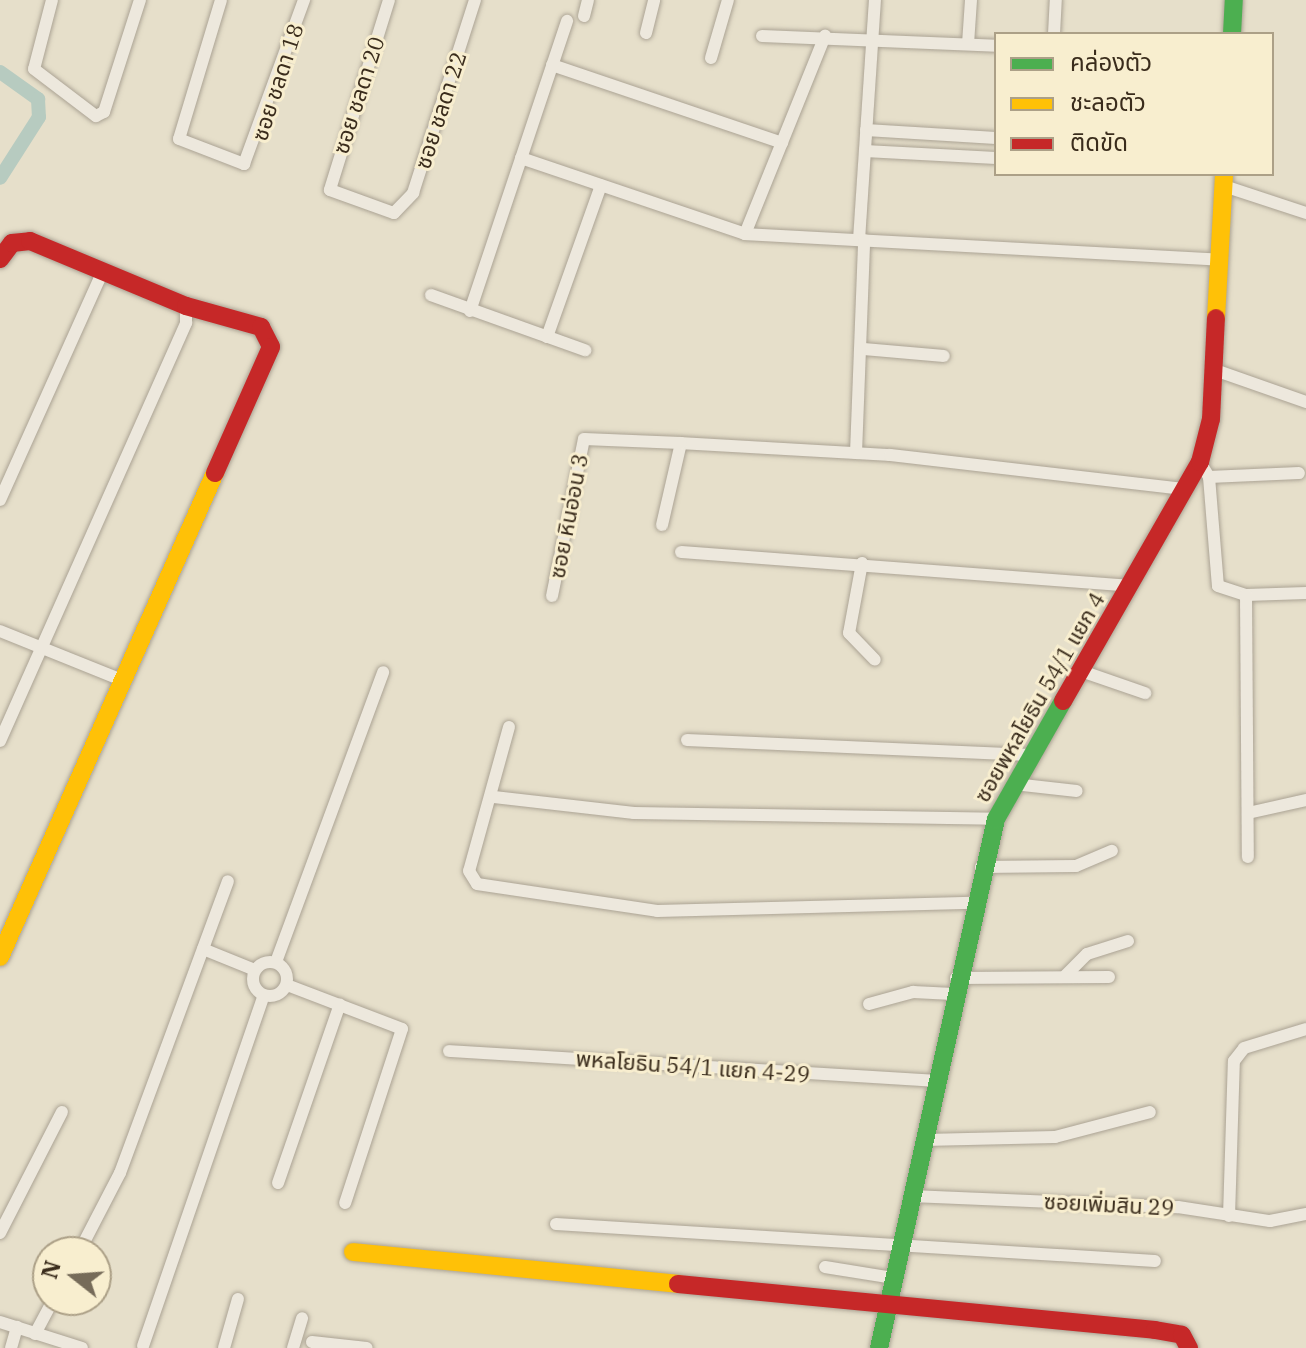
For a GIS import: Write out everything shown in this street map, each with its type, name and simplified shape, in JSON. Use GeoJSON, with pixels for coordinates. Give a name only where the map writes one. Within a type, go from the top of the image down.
{"type":"FeatureCollection","features":[{"type":"Feature","properties":{"kind":"street"},"geometry":{"type":"LineString","coordinates":[[52,0],[34,69],[78,107],[104,112],[140,0]]}},
{"type":"Feature","properties":{"kind":"street","name":"ซอย ชลดา 18"},"geometry":{"type":"LineString","coordinates":[[221,0],[179,139],[249,164],[304,0]]}},
{"type":"Feature","properties":{"kind":"street","name":"ซอย ชลดา 20"},"geometry":{"type":"LineString","coordinates":[[389,0],[330,190],[394,213]]}},
{"type":"Feature","properties":{"kind":"street","name":"ซอย ชลดา 22"},"geometry":{"type":"LineString","coordinates":[[394,213],[413,193],[475,0]]}},
{"type":"Feature","properties":{"kind":"street"},"geometry":{"type":"LineString","coordinates":[[584,16],[588,0]]}},
{"type":"Feature","properties":{"kind":"street"},"geometry":{"type":"LineString","coordinates":[[646,33],[654,0]]}},
{"type":"Feature","properties":{"kind":"street"},"geometry":{"type":"LineString","coordinates":[[711,58],[726,0]]}},
{"type":"Feature","properties":{"kind":"street"},"geometry":{"type":"LineString","coordinates":[[856,453],[864,349],[862,240],[865,151],[875,0]]}},
{"type":"Feature","properties":{"kind":"street"},"geometry":{"type":"LineString","coordinates":[[968,44],[971,0]]}},
{"type":"Feature","properties":{"kind":"street"},"geometry":{"type":"LineString","coordinates":[[1054,32],[1056,0]]}},
{"type":"Feature","properties":{"kind":"street"},"geometry":{"type":"LineString","coordinates":[[1232,32],[1234,0]]}},
{"type":"Feature","properties":{"kind":"street"},"geometry":{"type":"LineString","coordinates":[[470,311],[567,21]]}},
{"type":"Feature","properties":{"kind":"street"},"geometry":{"type":"LineString","coordinates":[[762,36],[825,36],[994,46]]}},
{"type":"Feature","properties":{"kind":"street"},"geometry":{"type":"LineString","coordinates":[[745,234],[825,36]]}},
{"type":"Feature","properties":{"kind":"street"},"geometry":{"type":"LineString","coordinates":[[552,65],[782,143]]}},
{"type":"Feature","properties":{"kind":"street"},"geometry":{"type":"LineString","coordinates":[[866,130],[994,138]]}},
{"type":"Feature","properties":{"kind":"street"},"geometry":{"type":"LineString","coordinates":[[865,151],[994,158]]}},
{"type":"Feature","properties":{"kind":"street"},"geometry":{"type":"LineString","coordinates":[[521,158],[745,234],[1219,260]]}},
{"type":"Feature","properties":{"kind":"street"},"geometry":{"type":"LineString","coordinates":[[1224,180],[1306,213]]}},
{"type":"Feature","properties":{"kind":"street","name":"ซอยพหลโยธิน 54/1 แยก 4"},"geometry":{"type":"LineString","coordinates":[[879,1348],[954,986],[981,867],[996,819],[1184,489],[1204,469],[1224,180]]}},
{"type":"Feature","properties":{"kind":"street"},"geometry":{"type":"LineString","coordinates":[[547,337],[601,185]]}},
{"type":"Feature","properties":{"kind":"street"},"geometry":{"type":"LineString","coordinates":[[0,259],[12,243],[30,241],[104,269],[186,306],[261,327],[271,347],[0,957]]}},
{"type":"Feature","properties":{"kind":"street"},"geometry":{"type":"LineString","coordinates":[[0,500],[104,269]]}},
{"type":"Feature","properties":{"kind":"street"},"geometry":{"type":"LineString","coordinates":[[431,295],[585,350]]}},
{"type":"Feature","properties":{"kind":"street"},"geometry":{"type":"LineString","coordinates":[[0,741],[186,323],[186,306]]}},
{"type":"Feature","properties":{"kind":"street"},"geometry":{"type":"LineString","coordinates":[[864,349],[944,356]]}},
{"type":"Feature","properties":{"kind":"street"},"geometry":{"type":"LineString","coordinates":[[1212,369],[1306,402]]}},
{"type":"Feature","properties":{"kind":"street","name":"ซอย หินอ่อน 3"},"geometry":{"type":"LineString","coordinates":[[552,596],[584,439],[681,443]]}},
{"type":"Feature","properties":{"kind":"street"},"geometry":{"type":"LineString","coordinates":[[662,525],[681,443],[856,453],[1184,489]]}},
{"type":"Feature","properties":{"kind":"street"},"geometry":{"type":"LineString","coordinates":[[1299,473],[1204,469],[1216,583],[1246,595],[1306,593]]}},
{"type":"Feature","properties":{"kind":"street"},"geometry":{"type":"LineString","coordinates":[[681,552],[862,563],[1129,586]]}},
{"type":"Feature","properties":{"kind":"street"},"geometry":{"type":"LineString","coordinates":[[862,563],[849,633],[875,660]]}},
{"type":"Feature","properties":{"kind":"street"},"geometry":{"type":"LineString","coordinates":[[1246,595],[1248,857]]}},
{"type":"Feature","properties":{"kind":"street"},"geometry":{"type":"LineString","coordinates":[[0,631],[122,680]]}},
{"type":"Feature","properties":{"kind":"street"},"geometry":{"type":"LineString","coordinates":[[1081,671],[1145,693]]}},
{"type":"Feature","properties":{"kind":"street"},"geometry":{"type":"LineString","coordinates":[[287,985],[276,962],[383,672]]}},
{"type":"Feature","properties":{"kind":"street"},"geometry":{"type":"LineString","coordinates":[[509,727],[494,797],[469,871],[477,884],[731,914],[973,903]]}},
{"type":"Feature","properties":{"kind":"street"},"geometry":{"type":"LineString","coordinates":[[687,740],[1030,755]]}},
{"type":"Feature","properties":{"kind":"street"},"geometry":{"type":"LineString","coordinates":[[1014,784],[1077,791]]}},
{"type":"Feature","properties":{"kind":"street"},"geometry":{"type":"LineString","coordinates":[[494,797],[634,813],[996,819]]}},
{"type":"Feature","properties":{"kind":"street"},"geometry":{"type":"LineString","coordinates":[[1248,813],[1306,800]]}},
{"type":"Feature","properties":{"kind":"street"},"geometry":{"type":"LineString","coordinates":[[981,867],[1076,866],[1112,851]]}},
{"type":"Feature","properties":{"kind":"street"},"geometry":{"type":"LineString","coordinates":[[87,1236],[120,1173],[228,881]]}},
{"type":"Feature","properties":{"kind":"street"},"geometry":{"type":"LineString","coordinates":[[1065,976],[1087,954],[1128,941]]}},
{"type":"Feature","properties":{"kind":"street"},"geometry":{"type":"LineString","coordinates":[[203,949],[255,970],[276,962]]}},
{"type":"Feature","properties":{"kind":"street"},"geometry":{"type":"LineString","coordinates":[[255,970],[253,982],[264,995]]}},
{"type":"Feature","properties":{"kind":"street"},"geometry":{"type":"LineString","coordinates":[[869,1004],[913,992],[954,986],[1065,976],[1109,977]]}},
{"type":"Feature","properties":{"kind":"street"},"geometry":{"type":"LineString","coordinates":[[145,1347],[264,995],[287,985],[402,1029],[345,1203]]}},
{"type":"Feature","properties":{"kind":"street"},"geometry":{"type":"LineString","coordinates":[[278,1183],[340,1004]]}},
{"type":"Feature","properties":{"kind":"street"},"geometry":{"type":"LineString","coordinates":[[1229,1216],[1234,1061],[1244,1048],[1306,1029]]}},
{"type":"Feature","properties":{"kind":"street","name":"พหลโยธิน 54/1 แยก 4-29"},"geometry":{"type":"LineString","coordinates":[[449,1051],[936,1081]]}},
{"type":"Feature","properties":{"kind":"street"},"geometry":{"type":"LineString","coordinates":[[0,1233],[62,1112]]}},
{"type":"Feature","properties":{"kind":"street"},"geometry":{"type":"LineString","coordinates":[[924,1140],[1055,1137],[1150,1112]]}},
{"type":"Feature","properties":{"kind":"street","name":"ซอยเพิ่มสิน 29"},"geometry":{"type":"LineString","coordinates":[[911,1196],[1178,1207],[1270,1221],[1306,1214]]}},
{"type":"Feature","properties":{"kind":"street"},"geometry":{"type":"LineString","coordinates":[[556,1224],[1155,1261]]}},
{"type":"Feature","properties":{"kind":"street"},"geometry":{"type":"LineString","coordinates":[[353,1252],[1155,1330],[1182,1335],[1189,1348]]}},
{"type":"Feature","properties":{"kind":"street"},"geometry":{"type":"LineString","coordinates":[[825,1267],[894,1278]]}},
{"type":"Feature","properties":{"kind":"street"},"geometry":{"type":"LineString","coordinates":[[224,1348],[238,1299]]}},
{"type":"Feature","properties":{"kind":"street"},"geometry":{"type":"LineString","coordinates":[[35,1334],[45,1316]]}},
{"type":"Feature","properties":{"kind":"street"},"geometry":{"type":"LineString","coordinates":[[293,1348],[302,1318]]}},
{"type":"Feature","properties":{"kind":"street"},"geometry":{"type":"LineString","coordinates":[[0,1322],[82,1348]]}},
{"type":"Feature","properties":{"kind":"street"},"geometry":{"type":"LineString","coordinates":[[11,1348],[17,1327]]}},
{"type":"Feature","properties":{"kind":"street"},"geometry":{"type":"LineString","coordinates":[[312,1342],[367,1348]]}},
{"type":"Feature","properties":{"kind":"waterway"},"geometry":{"type":"LineString","coordinates":[[0,72],[38,99],[39,117],[0,178]]}},
{"type":"Feature","properties":{"kind":"traffic: fast"},"geometry":{"type":"LineString","coordinates":[[1232,32],[1234,0]]}},
{"type":"Feature","properties":{"kind":"traffic: fast"},"geometry":{"type":"LineString","coordinates":[[879,1348],[996,819],[1063,701]]}},
{"type":"Feature","properties":{"kind":"traffic: slow"},"geometry":{"type":"LineString","coordinates":[[1216,318],[1224,176]]}},
{"type":"Feature","properties":{"kind":"traffic: slow"},"geometry":{"type":"LineString","coordinates":[[0,957],[215,473]]}},
{"type":"Feature","properties":{"kind":"traffic: slow"},"geometry":{"type":"LineString","coordinates":[[353,1252],[678,1284]]}},
{"type":"Feature","properties":{"kind":"traffic: jam"},"geometry":{"type":"LineString","coordinates":[[0,259],[12,243],[30,241],[186,306],[261,327],[271,347],[215,473]]}},
{"type":"Feature","properties":{"kind":"traffic: jam"},"geometry":{"type":"LineString","coordinates":[[1063,701],[1200,462],[1211,419],[1216,318]]}},
{"type":"Feature","properties":{"kind":"traffic: jam"},"geometry":{"type":"LineString","coordinates":[[678,1284],[1155,1330],[1182,1335],[1189,1348]]}}]}
